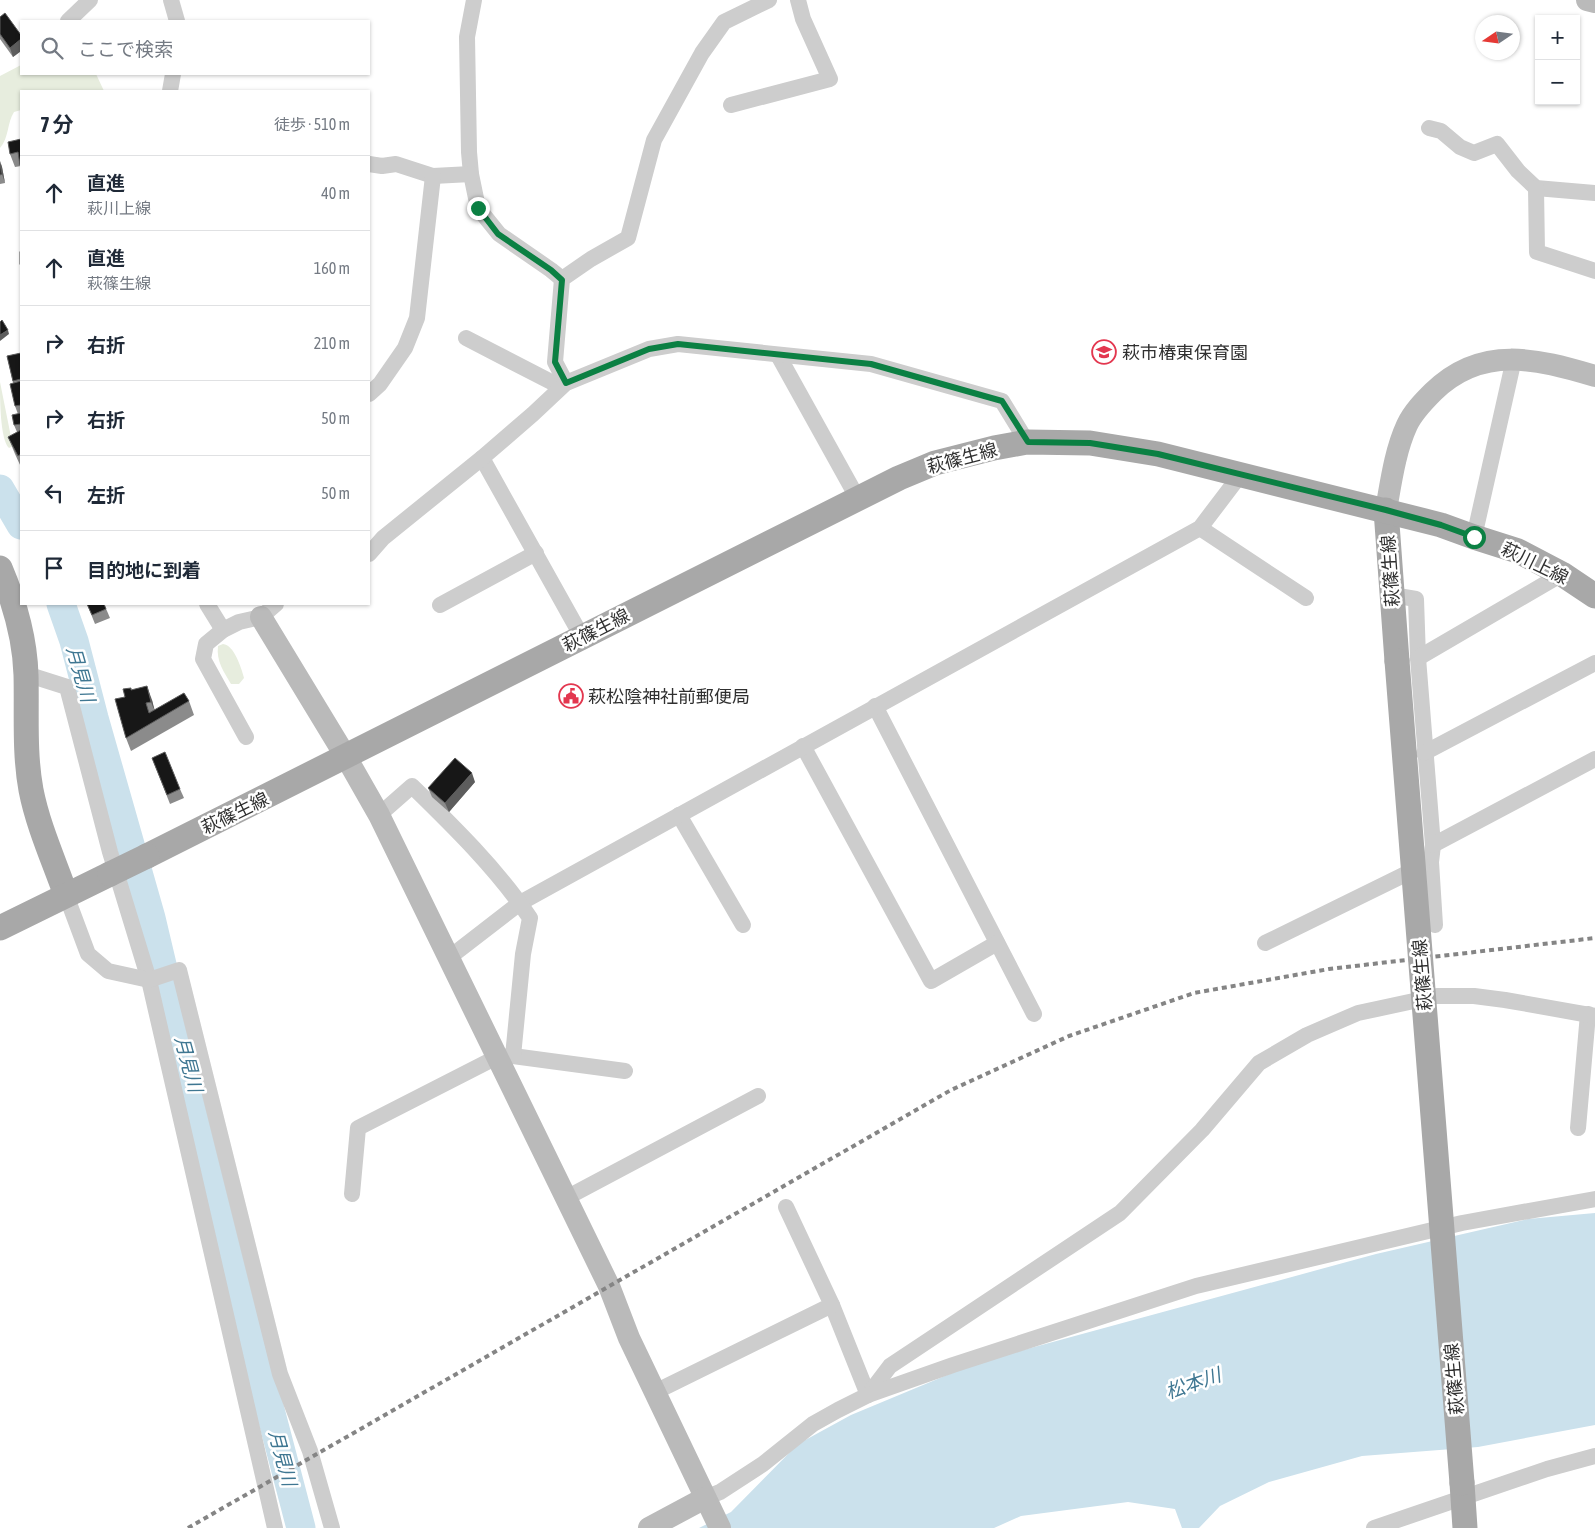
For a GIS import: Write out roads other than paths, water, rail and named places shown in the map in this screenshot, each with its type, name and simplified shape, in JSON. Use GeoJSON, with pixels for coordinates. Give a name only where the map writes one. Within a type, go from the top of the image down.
{"type":"FeatureCollection","features":[{"type":"Feature","properties":{"kind":"main road","name":"萩篠生線"},"geometry":{"type":"LineString","coordinates":[[66,895],[346,757],[899,478],[935,463],[994,448],[1028,442],[1090,443],[1158,454],[1386,510],[1392,595],[1407,660],[1465,1528]]}},
{"type":"Feature","properties":{"kind":"main road","name":"萩川上線"},"geometry":{"type":"LineString","coordinates":[[1386,510],[1441,525],[1518,551],[1562,574],[1595,596]]}},
{"type":"Feature","properties":{"kind":"main road"},"geometry":{"type":"LineString","coordinates":[[0,568],[16,614],[24,656],[27,753],[31,790],[43,832],[66,895],[0,928]]}},
{"type":"Feature","properties":{"kind":"street"},"geometry":{"type":"LineString","coordinates":[[69,20],[90,0]]}},
{"type":"Feature","properties":{"kind":"street"},"geometry":{"type":"LineString","coordinates":[[171,0],[177,20]]}},
{"type":"Feature","properties":{"kind":"street"},"geometry":{"type":"LineString","coordinates":[[474,0],[467,37],[463,152],[468,185],[478,208],[498,234],[551,270],[562,280]]}},
{"type":"Feature","properties":{"kind":"street"},"geometry":{"type":"LineString","coordinates":[[564,385],[555,362],[562,280],[591,259],[628,238],[654,140],[702,53],[724,22],[769,0]]}},
{"type":"Feature","properties":{"kind":"street"},"geometry":{"type":"LineString","coordinates":[[731,105],[830,79],[803,19],[798,0]]}},
{"type":"Feature","properties":{"kind":"street"},"geometry":{"type":"LineString","coordinates":[[1587,0],[1595,2]]}},
{"type":"Feature","properties":{"kind":"street"},"geometry":{"type":"LineString","coordinates":[[170,90],[173,75]]}},
{"type":"Feature","properties":{"kind":"street"},"geometry":{"type":"LineString","coordinates":[[1429,128],[1441,131],[1460,148],[1474,153],[1497,144],[1518,171],[1536,188],[1595,193]]}},
{"type":"Feature","properties":{"kind":"street"},"geometry":{"type":"LineString","coordinates":[[370,164],[382,166],[396,164],[468,185]]}},
{"type":"Feature","properties":{"kind":"street"},"geometry":{"type":"LineString","coordinates":[[370,393],[380,384],[405,348],[417,318],[433,176]]}},
{"type":"Feature","properties":{"kind":"street"},"geometry":{"type":"LineString","coordinates":[[1536,188],[1537,252],[1595,272]]}},
{"type":"Feature","properties":{"kind":"street"},"geometry":{"type":"LineString","coordinates":[[466,338],[564,385]]}},
{"type":"Feature","properties":{"kind":"street"},"geometry":{"type":"LineString","coordinates":[[370,553],[383,538],[482,458],[564,385],[649,349],[678,344],[871,364],[1002,401],[1028,442]]}},
{"type":"Feature","properties":{"kind":"street"},"geometry":{"type":"LineString","coordinates":[[778,355],[858,499]]}},
{"type":"Feature","properties":{"kind":"street"},"geometry":{"type":"LineString","coordinates":[[1386,510],[1393,472],[1408,424],[1423,402],[1457,372],[1476,365],[1503,359],[1526,359],[1558,365],[1595,376]]}},
{"type":"Feature","properties":{"kind":"street"},"geometry":{"type":"LineString","coordinates":[[1474,537],[1514,359]]}},
{"type":"Feature","properties":{"kind":"street"},"geometry":{"type":"LineString","coordinates":[[482,458],[582,637]]}},
{"type":"Feature","properties":{"kind":"street"},"geometry":{"type":"LineString","coordinates":[[450,957],[520,903],[874,706],[1200,528],[1241,474]]}},
{"type":"Feature","properties":{"kind":"street"},"geometry":{"type":"LineString","coordinates":[[1200,528],[1306,598]]}},
{"type":"Feature","properties":{"kind":"street"},"geometry":{"type":"LineString","coordinates":[[440,605],[536,553]]}},
{"type":"Feature","properties":{"kind":"street"},"geometry":{"type":"LineString","coordinates":[[1435,925],[1430,862],[1433,845],[1424,754],[1407,660],[1562,574]]}},
{"type":"Feature","properties":{"kind":"street"},"geometry":{"type":"LineString","coordinates":[[208,605],[223,630]]}},
{"type":"Feature","properties":{"kind":"street"},"geometry":{"type":"LineString","coordinates":[[246,737],[203,659],[206,644],[223,630],[268,611],[379,816],[450,957],[505,1056],[566,1198],[609,1286],[629,1338],[712,1512]]}},
{"type":"Feature","properties":{"kind":"street"},"geometry":{"type":"LineString","coordinates":[[1424,754],[1595,663]]}},
{"type":"Feature","properties":{"kind":"street"},"geometry":{"type":"LineString","coordinates":[[26,674],[67,686],[110,852],[149,980],[275,1528]]}},
{"type":"Feature","properties":{"kind":"street"},"geometry":{"type":"LineString","coordinates":[[874,706],[1034,1014]]}},
{"type":"Feature","properties":{"kind":"street"},"geometry":{"type":"LineString","coordinates":[[803,746],[930,981],[997,943]]}},
{"type":"Feature","properties":{"kind":"street"},"geometry":{"type":"LineString","coordinates":[[1433,845],[1595,760]]}},
{"type":"Feature","properties":{"kind":"street"},"geometry":{"type":"LineString","coordinates":[[379,816],[412,786],[465,838],[520,903],[530,918],[505,1056]]}},
{"type":"Feature","properties":{"kind":"street"},"geometry":{"type":"LineString","coordinates":[[679,815],[743,925]]}},
{"type":"Feature","properties":{"kind":"street"},"geometry":{"type":"LineString","coordinates":[[1265,943],[1430,862]]}},
{"type":"Feature","properties":{"kind":"street"},"geometry":{"type":"LineString","coordinates":[[66,895],[88,954],[108,971],[149,980],[179,970],[280,1374],[310,1451],[332,1528]]}},
{"type":"Feature","properties":{"kind":"street"},"geometry":{"type":"LineString","coordinates":[[868,1395],[890,1366],[1120,1213],[1202,1130],[1260,1063],[1307,1035],[1358,1013],[1437,996],[1474,996],[1592,1015],[1578,1128]]}},
{"type":"Feature","properties":{"kind":"street"},"geometry":{"type":"LineString","coordinates":[[352,1194],[358,1128],[505,1056],[625,1070]]}},
{"type":"Feature","properties":{"kind":"street"},"geometry":{"type":"LineString","coordinates":[[566,1198],[758,1096]]}},
{"type":"Feature","properties":{"kind":"street"},"geometry":{"type":"LineString","coordinates":[[712,1512],[720,1492],[763,1464],[813,1424],[868,1395],[953,1365],[1196,1286],[1462,1223],[1595,1200]]}},
{"type":"Feature","properties":{"kind":"street"},"geometry":{"type":"LineString","coordinates":[[786,1207],[832,1305],[868,1395]]}},
{"type":"Feature","properties":{"kind":"street"},"geometry":{"type":"LineString","coordinates":[[655,1392],[832,1305]]}},
{"type":"Feature","properties":{"kind":"street"},"geometry":{"type":"LineString","coordinates":[[1374,1528],[1462,1491],[1595,1456]]}},
{"type":"Feature","properties":{"kind":"street"},"geometry":{"type":"LineString","coordinates":[[649,1528],[712,1512]]}},
{"type":"Feature","properties":{"kind":"water","name":"松本川"},"geometry":{"type":"Polygon","coordinates":[[[1595,1213],[1595,1425],[1478,1447],[1362,1456],[1269,1482],[1220,1506],[1199,1528],[1182,1528],[1175,1509],[1128,1502],[1021,1516],[994,1528],[699,1528],[731,1512],[798,1444],[851,1415],[976,1363],[1376,1254],[1528,1219],[1595,1213]]]}},
{"type":"Feature","properties":{"kind":"waterway","name":"月見川"},"geometry":{"type":"LineString","coordinates":[[0,489],[20,523]]}},
{"type":"Feature","properties":{"kind":"waterway","name":"月見川"},"geometry":{"type":"LineString","coordinates":[[61,605],[74,641],[151,918],[177,1028],[208,1140],[268,1402],[301,1528]]}},
{"type":"Feature","properties":{"kind":"railway"},"geometry":{"type":"LineString","coordinates":[[188,1528],[951,1090],[1069,1036],[1194,993],[1329,969],[1595,938]]}},
{"type":"Feature","properties":{"kind":"place","name":"萩市椿東保育園"},"geometry":{"type":"Point","coordinates":[1104,352]}},
{"type":"Feature","properties":{"kind":"place","name":"萩松陰神社前郵便局"},"geometry":{"type":"Point","coordinates":[571,696]}}]}
